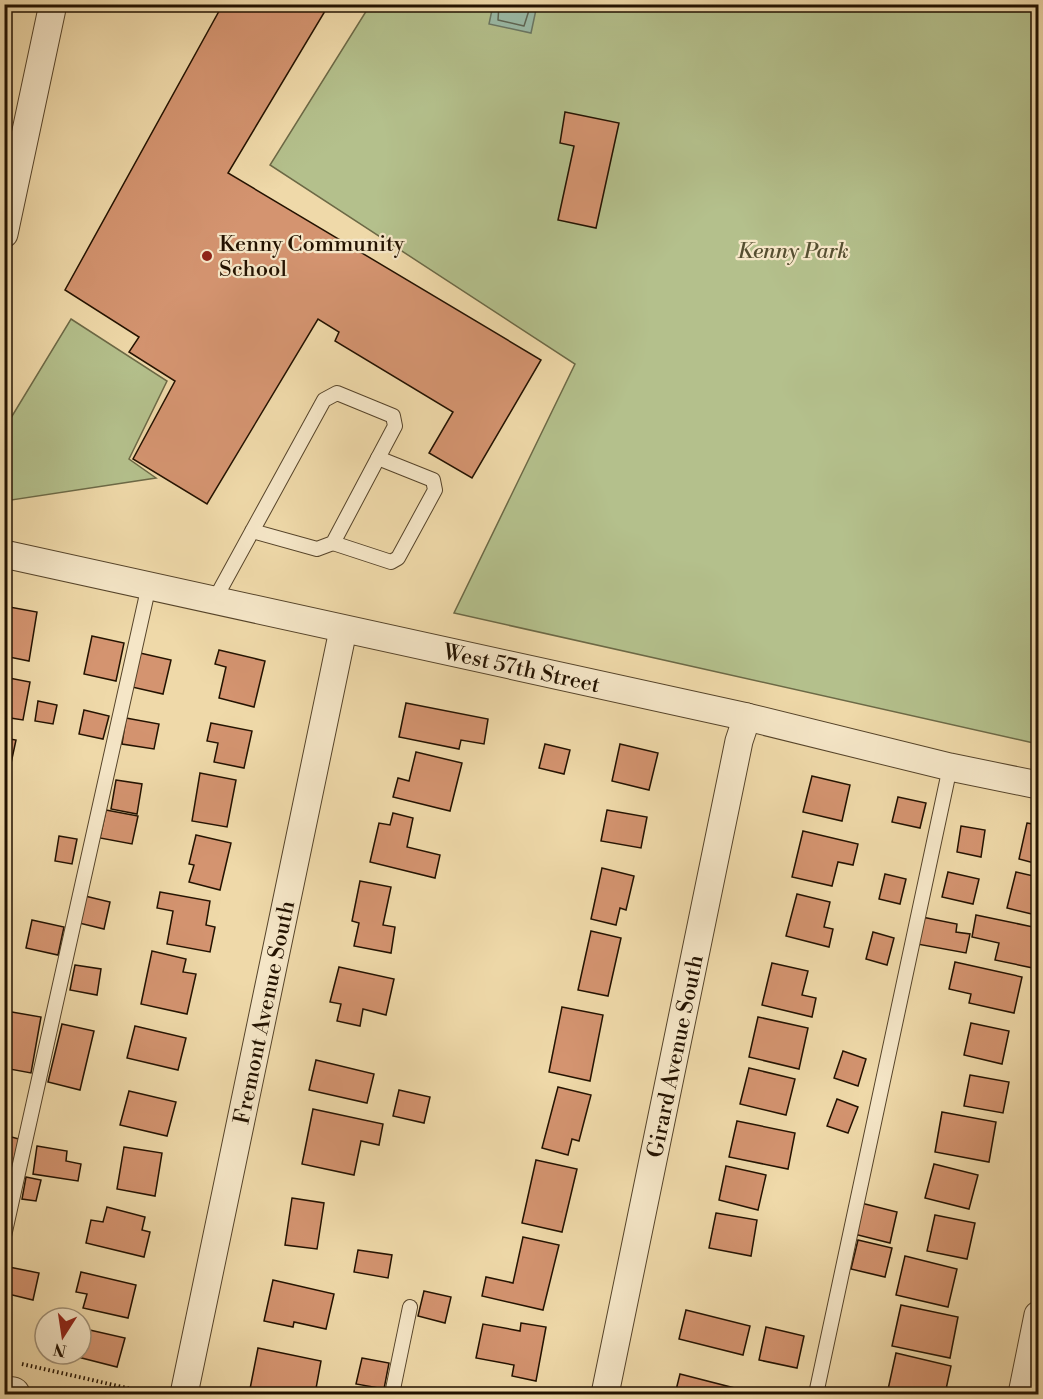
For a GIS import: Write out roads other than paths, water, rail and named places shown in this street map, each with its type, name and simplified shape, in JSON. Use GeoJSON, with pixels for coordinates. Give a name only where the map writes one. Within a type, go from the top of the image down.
{"type":"FeatureCollection","features":[{"type":"Feature","properties":{"kind":"street"},"geometry":{"type":"LineString","coordinates":[[4,234],[53,4]]}},
{"type":"Feature","properties":{"kind":"street","name":"West 57th Street"},"geometry":{"type":"LineString","coordinates":[[4,554],[747,717],[950,767],[1038,785]]}},
{"type":"Feature","properties":{"kind":"street","name":"Fremont Avenue South"},"geometry":{"type":"LineString","coordinates":[[184,1395],[343,630]]}},
{"type":"Feature","properties":{"kind":"street","name":"Girard Avenue South"},"geometry":{"type":"LineString","coordinates":[[605,1395],[739,741],[747,717]]}},
{"type":"Feature","properties":{"kind":"street"},"geometry":{"type":"LineString","coordinates":[[1022,1395],[1038,1315]]}},
{"type":"Feature","properties":{"kind":"street"},"geometry":{"type":"LineString","coordinates":[[4,1393],[13,1395]]}},
{"type":"Feature","properties":{"kind":"lane"},"geometry":{"type":"LineString","coordinates":[[215,599],[324,400],[337,393],[393,416],[395,426],[333,543]]}},
{"type":"Feature","properties":{"kind":"lane"},"geometry":{"type":"LineString","coordinates":[[252,531],[317,549],[333,543],[391,562],[398,558],[435,490],[433,480],[378,458]]}},
{"type":"Feature","properties":{"kind":"lane"},"geometry":{"type":"LineString","coordinates":[[4,1236],[148,585]]}},
{"type":"Feature","properties":{"kind":"lane"},"geometry":{"type":"LineString","coordinates":[[816,1395],[950,767]]}},
{"type":"Feature","properties":{"kind":"lane"},"geometry":{"type":"LineString","coordinates":[[392,1395],[410,1307]]}},
{"type":"Feature","properties":{"kind":"water"},"geometry":{"type":"Polygon","coordinates":[[[493,5],[537,5],[531,33],[489,24],[493,5]]]}},
{"type":"Feature","properties":{"kind":"place","name":"Kenny Community School"},"geometry":{"type":"Point","coordinates":[207,256]}},
{"type":"Feature","properties":{"kind":"park label","name":"Kenny Park"},"geometry":{"type":"Point","coordinates":[793,250]}}]}
